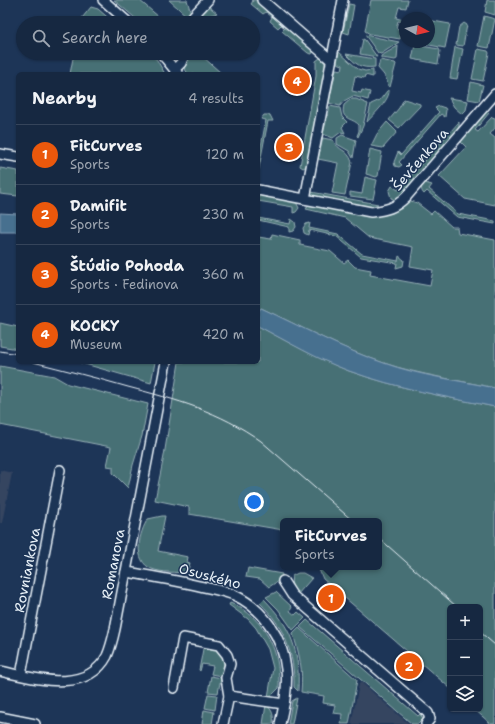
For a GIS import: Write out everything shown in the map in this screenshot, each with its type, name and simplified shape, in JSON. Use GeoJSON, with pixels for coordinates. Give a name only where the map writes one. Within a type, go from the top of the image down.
{"type":"FeatureCollection","features":[{"type":"Feature","properties":{"kind":"street"},"geometry":{"type":"LineString","coordinates":[[103,0],[121,16]]}},
{"type":"Feature","properties":{"kind":"street"},"geometry":{"type":"LineString","coordinates":[[193,16],[208,0]]}},
{"type":"Feature","properties":{"kind":"street"},"geometry":{"type":"LineString","coordinates":[[262,0],[331,60]]}},
{"type":"Feature","properties":{"kind":"street"},"geometry":{"type":"LineString","coordinates":[[305,199],[343,0]]}},
{"type":"Feature","properties":{"kind":"street"},"geometry":{"type":"LineString","coordinates":[[167,60],[177,72],[182,60]]}},
{"type":"Feature","properties":{"kind":"street","name":"Ševčenkova"},"geometry":{"type":"LineString","coordinates":[[260,190],[371,212],[386,210],[399,205],[495,94]]}},
{"type":"Feature","properties":{"kind":"street"},"geometry":{"type":"LineString","coordinates":[[0,154],[16,157]]}},
{"type":"Feature","properties":{"kind":"street","name":"Romanova"},"geometry":{"type":"LineString","coordinates":[[0,672],[56,680],[71,680],[86,676],[99,666],[107,656],[126,572],[166,364]]}},
{"type":"Feature","properties":{"kind":"street","name":"Rovniankova"},"geometry":{"type":"LineString","coordinates":[[21,675],[60,470]]}},
{"type":"Feature","properties":{"kind":"street","name":"Osuského"},"geometry":{"type":"LineString","coordinates":[[126,572],[207,587],[225,592],[239,598],[255,608],[274,631],[283,652],[286,676],[284,704],[280,724]]}},
{"type":"Feature","properties":{"kind":"street"},"geometry":{"type":"LineString","coordinates":[[283,581],[292,595],[428,713],[430,719],[426,724]]}},
{"type":"Feature","properties":{"kind":"street"},"geometry":{"type":"LineString","coordinates":[[174,688],[183,638],[219,645],[228,655],[230,664],[226,678],[229,696],[223,724]]}},
{"type":"Feature","properties":{"kind":"street"},"geometry":{"type":"LineString","coordinates":[[229,696],[284,704]]}},
{"type":"Feature","properties":{"kind":"street"},"geometry":{"type":"LineString","coordinates":[[0,717],[35,724]]}},
{"type":"Feature","properties":{"kind":"shaded area"},"geometry":{"type":"Polygon","coordinates":[[[0,213],[16,214],[16,232],[0,232],[0,213]]]}},
{"type":"Feature","properties":{"kind":"shaded area"},"geometry":{"type":"Polygon","coordinates":[[[261,308],[337,344],[384,363],[425,375],[495,388],[495,407],[403,387],[349,371],[303,350],[260,327],[261,308]]]}},
{"type":"Feature","properties":{"kind":"shaded area"},"geometry":{"type":"Polygon","coordinates":[[[0,470],[12,473],[2,523],[0,523],[0,470]]]}},
{"type":"Feature","properties":{"kind":"shaded area"},"geometry":{"type":"Polygon","coordinates":[[[361,682],[409,724],[351,724],[359,684],[361,682]]]}},
{"type":"Feature","properties":{"kind":"green space"},"geometry":{"type":"Polygon","coordinates":[[[114,0],[139,0],[158,16],[133,16],[114,0]]]}},
{"type":"Feature","properties":{"kind":"green space"},"geometry":{"type":"Polygon","coordinates":[[[169,0],[187,0],[191,13],[187,16],[169,0]]]}},
{"type":"Feature","properties":{"kind":"green space"},"geometry":{"type":"Polygon","coordinates":[[[252,0],[256,0],[312,49],[312,54],[308,53],[282,31],[285,28],[281,25],[278,28],[270,21],[272,17],[266,12],[263,14],[251,4],[253,1],[252,0]]]}},
{"type":"Feature","properties":{"kind":"green space"},"geometry":{"type":"Polygon","coordinates":[[[371,0],[408,0],[406,8],[399,7],[396,18],[399,19],[396,28],[399,29],[399,39],[370,34],[365,31],[371,0]]]}},
{"type":"Feature","properties":{"kind":"green space"},"geometry":{"type":"Polygon","coordinates":[[[487,0],[495,0],[495,15],[485,12],[487,0]]]}},
{"type":"Feature","properties":{"kind":"green space"},"geometry":{"type":"Polygon","coordinates":[[[349,4],[354,5],[349,34],[343,32],[349,4]]]}},
{"type":"Feature","properties":{"kind":"green space"},"geometry":{"type":"Polygon","coordinates":[[[207,5],[217,13],[208,16],[199,16],[207,5]]]}},
{"type":"Feature","properties":{"kind":"green space"},"geometry":{"type":"Polygon","coordinates":[[[91,7],[98,9],[106,16],[84,16],[91,7]]]}},
{"type":"Feature","properties":{"kind":"green space"},"geometry":{"type":"Polygon","coordinates":[[[484,16],[495,19],[489,48],[478,46],[484,16]]]}},
{"type":"Feature","properties":{"kind":"green space"},"geometry":{"type":"Polygon","coordinates":[[[435,21],[450,24],[445,48],[435,46],[435,21]]]}},
{"type":"Feature","properties":{"kind":"green space"},"geometry":{"type":"Polygon","coordinates":[[[464,23],[467,25],[463,46],[456,45],[459,27],[464,23]]]}},
{"type":"Feature","properties":{"kind":"green space"},"geometry":{"type":"Polygon","coordinates":[[[365,35],[399,42],[381,54],[378,53],[365,35]]]}},
{"type":"Feature","properties":{"kind":"green space"},"geometry":{"type":"Polygon","coordinates":[[[363,39],[365,40],[377,57],[360,54],[363,39]]]}},
{"type":"Feature","properties":{"kind":"green space"},"geometry":{"type":"Polygon","coordinates":[[[398,46],[397,59],[381,58],[381,56],[398,46]]]}},
{"type":"Feature","properties":{"kind":"green space"},"geometry":{"type":"Polygon","coordinates":[[[455,47],[463,49],[457,79],[450,78],[455,47]]]}},
{"type":"Feature","properties":{"kind":"green space"},"geometry":{"type":"Polygon","coordinates":[[[414,48],[433,48],[439,49],[440,51],[438,64],[412,59],[414,48]]]}},
{"type":"Feature","properties":{"kind":"green space"},"geometry":{"type":"Polygon","coordinates":[[[478,49],[488,51],[489,53],[483,81],[472,79],[478,49]]]}},
{"type":"Feature","properties":{"kind":"green space"},"geometry":{"type":"Polygon","coordinates":[[[339,52],[358,69],[365,71],[373,70],[373,77],[365,75],[364,78],[355,76],[352,91],[361,93],[362,90],[370,92],[368,100],[353,96],[344,101],[340,106],[329,103],[336,69],[342,70],[343,65],[337,63],[339,52]]]}},
{"type":"Feature","properties":{"kind":"green space"},"geometry":{"type":"Polygon","coordinates":[[[346,54],[375,59],[375,67],[359,65],[346,54]]]}},
{"type":"Feature","properties":{"kind":"green space"},"geometry":{"type":"Polygon","coordinates":[[[320,58],[325,63],[326,69],[307,166],[303,168],[300,166],[316,76],[316,61],[320,58]]]}},
{"type":"Feature","properties":{"kind":"green space"},"geometry":{"type":"Polygon","coordinates":[[[73,60],[157,60],[164,72],[70,72],[73,60]]]}},
{"type":"Feature","properties":{"kind":"green space"},"geometry":{"type":"Polygon","coordinates":[[[179,60],[206,60],[220,72],[187,72],[179,60]]]}},
{"type":"Feature","properties":{"kind":"green space"},"geometry":{"type":"Polygon","coordinates":[[[380,60],[396,64],[390,87],[388,86],[387,80],[378,68],[380,60]]]}},
{"type":"Feature","properties":{"kind":"green space"},"geometry":{"type":"Polygon","coordinates":[[[471,82],[483,85],[479,101],[468,99],[471,82]]]}},
{"type":"Feature","properties":{"kind":"green space"},"geometry":{"type":"Polygon","coordinates":[[[389,90],[387,98],[367,122],[371,104],[380,100],[389,90]]]}},
{"type":"Feature","properties":{"kind":"green space"},"geometry":{"type":"Polygon","coordinates":[[[449,98],[468,101],[466,110],[462,114],[454,107],[449,98]]]}},
{"type":"Feature","properties":{"kind":"green space"},"geometry":{"type":"Polygon","coordinates":[[[351,99],[356,99],[368,104],[363,126],[358,137],[359,125],[347,118],[343,110],[344,105],[351,99]]]}},
{"type":"Feature","properties":{"kind":"green space"},"geometry":{"type":"Polygon","coordinates":[[[404,99],[420,104],[420,106],[399,128],[389,120],[404,99]]]}},
{"type":"Feature","properties":{"kind":"green space"},"geometry":{"type":"Polygon","coordinates":[[[330,106],[340,108],[342,117],[347,122],[342,127],[345,133],[341,132],[333,138],[323,134],[330,106]]]}},
{"type":"Feature","properties":{"kind":"green space"},"geometry":{"type":"Polygon","coordinates":[[[439,106],[445,108],[445,117],[441,114],[399,162],[402,165],[399,167],[395,166],[394,162],[398,152],[401,155],[439,112],[435,108],[439,106]]]}},
{"type":"Feature","properties":{"kind":"green space"},"geometry":{"type":"Polygon","coordinates":[[[486,110],[489,113],[475,130],[478,132],[492,117],[495,118],[495,128],[490,134],[495,138],[495,205],[465,199],[439,176],[466,147],[460,141],[486,110]]]}},
{"type":"Feature","properties":{"kind":"green space"},"geometry":{"type":"Polygon","coordinates":[[[264,115],[270,115],[273,121],[268,121],[260,163],[260,152],[266,120],[261,119],[264,115]]]}},
{"type":"Feature","properties":{"kind":"green space"},"geometry":{"type":"Polygon","coordinates":[[[387,122],[397,132],[383,148],[371,146],[377,134],[387,122]]]}},
{"type":"Feature","properties":{"kind":"green space"},"geometry":{"type":"Polygon","coordinates":[[[459,122],[459,129],[401,198],[395,200],[391,198],[389,191],[392,186],[398,190],[459,122]]]}},
{"type":"Feature","properties":{"kind":"green space"},"geometry":{"type":"Polygon","coordinates":[[[342,135],[356,140],[353,158],[349,151],[337,144],[337,138],[342,135]]]}},
{"type":"Feature","properties":{"kind":"green space"},"geometry":{"type":"Polygon","coordinates":[[[323,138],[333,140],[338,147],[348,154],[352,162],[345,195],[332,193],[338,163],[318,159],[323,138]]]}},
{"type":"Feature","properties":{"kind":"green space"},"geometry":{"type":"Polygon","coordinates":[[[370,149],[382,152],[378,176],[376,177],[366,174],[370,149]]]}},
{"type":"Feature","properties":{"kind":"green space"},"geometry":{"type":"Polygon","coordinates":[[[0,168],[16,171],[16,196],[0,194],[0,168]]]}},
{"type":"Feature","properties":{"kind":"green space"},"geometry":{"type":"Polygon","coordinates":[[[365,177],[377,180],[373,199],[350,196],[350,192],[362,194],[365,177]]]}},
{"type":"Feature","properties":{"kind":"green space"},"geometry":{"type":"Polygon","coordinates":[[[425,183],[432,185],[429,189],[458,214],[495,221],[495,224],[457,217],[427,191],[424,194],[421,187],[422,184],[425,183]]]}},
{"type":"Feature","properties":{"kind":"green space"},"geometry":{"type":"Polygon","coordinates":[[[311,192],[378,204],[369,208],[317,198],[313,196],[311,192]]]}},
{"type":"Feature","properties":{"kind":"green space"},"geometry":{"type":"Polygon","coordinates":[[[260,194],[295,200],[299,208],[293,213],[293,207],[260,201],[260,194]]]}},
{"type":"Feature","properties":{"kind":"green space"},"geometry":{"type":"Polygon","coordinates":[[[408,200],[417,203],[431,214],[434,211],[452,227],[457,227],[458,233],[495,240],[495,388],[425,374],[384,363],[337,344],[261,308],[260,309],[260,237],[271,239],[272,234],[300,240],[300,245],[330,251],[344,263],[348,260],[355,267],[371,270],[370,275],[430,286],[433,270],[410,266],[413,247],[369,238],[345,218],[306,209],[308,206],[314,204],[358,214],[381,215],[391,213],[403,206],[408,200]]]}},
{"type":"Feature","properties":{"kind":"green space"},"geometry":{"type":"Polygon","coordinates":[[[260,218],[290,224],[291,219],[295,222],[296,227],[293,231],[289,232],[289,227],[260,220],[260,218]]]}},
{"type":"Feature","properties":{"kind":"green space"},"geometry":{"type":"Polygon","coordinates":[[[310,223],[309,228],[338,234],[362,254],[398,261],[399,256],[404,260],[403,266],[396,268],[397,263],[361,257],[336,236],[309,230],[308,235],[304,233],[303,228],[306,224],[310,223]]]}},
{"type":"Feature","properties":{"kind":"green space"},"geometry":{"type":"Polygon","coordinates":[[[0,323],[16,327],[16,349],[0,346],[0,323]]]}},
{"type":"Feature","properties":{"kind":"green space"},"geometry":{"type":"Polygon","coordinates":[[[260,327],[314,356],[349,371],[403,387],[495,407],[495,724],[491,724],[477,712],[483,712],[483,604],[447,604],[447,685],[323,579],[319,570],[382,570],[382,518],[280,518],[280,529],[189,514],[189,507],[155,500],[164,456],[179,364],[260,364],[260,327]]]}},
{"type":"Feature","properties":{"kind":"green space"},"geometry":{"type":"Polygon","coordinates":[[[85,364],[155,364],[151,383],[85,364]]]}},
{"type":"Feature","properties":{"kind":"green space"},"geometry":{"type":"Polygon","coordinates":[[[0,366],[54,376],[68,384],[148,404],[142,436],[128,488],[113,473],[113,467],[107,466],[111,447],[0,425],[0,366]]]}},
{"type":"Feature","properties":{"kind":"green space"},"geometry":{"type":"Polygon","coordinates":[[[165,516],[158,551],[188,557],[187,562],[190,563],[187,573],[165,572],[152,569],[142,560],[139,546],[142,531],[148,519],[165,516]]]}},
{"type":"Feature","properties":{"kind":"green space"},"geometry":{"type":"Polygon","coordinates":[[[248,568],[282,574],[281,579],[269,587],[260,579],[246,577],[248,568]]]}},
{"type":"Feature","properties":{"kind":"green space"},"geometry":{"type":"Polygon","coordinates":[[[298,573],[303,573],[312,578],[297,595],[292,586],[291,579],[292,576],[298,573]]]}},
{"type":"Feature","properties":{"kind":"green space"},"geometry":{"type":"Polygon","coordinates":[[[276,592],[292,607],[290,611],[295,615],[298,612],[305,618],[293,630],[278,609],[266,597],[276,592]]]}},
{"type":"Feature","properties":{"kind":"green space"},"geometry":{"type":"Polygon","coordinates":[[[264,599],[288,630],[296,652],[298,691],[294,687],[292,663],[286,641],[276,621],[260,603],[264,599]]]}},
{"type":"Feature","properties":{"kind":"green space"},"geometry":{"type":"Polygon","coordinates":[[[230,603],[240,607],[256,620],[263,628],[273,646],[278,666],[279,688],[268,697],[273,668],[268,649],[256,628],[248,619],[229,605],[230,603]]]}},
{"type":"Feature","properties":{"kind":"green space"},"geometry":{"type":"Polygon","coordinates":[[[307,620],[418,716],[420,714],[423,719],[418,724],[412,724],[300,627],[307,620]]]}},
{"type":"Feature","properties":{"kind":"green space"},"geometry":{"type":"Polygon","coordinates":[[[299,628],[357,680],[349,724],[341,724],[342,714],[333,713],[335,705],[323,703],[324,696],[301,692],[302,676],[293,634],[299,628]]]}},
{"type":"Feature","properties":{"kind":"green space"},"geometry":{"type":"Polygon","coordinates":[[[204,644],[215,647],[225,659],[221,676],[211,674],[213,666],[202,664],[200,671],[199,670],[204,644]]]}},
{"type":"Feature","properties":{"kind":"green space"},"geometry":{"type":"Polygon","coordinates":[[[211,676],[221,678],[218,693],[208,692],[211,676]]]}},
{"type":"Feature","properties":{"kind":"green space"},"geometry":{"type":"Polygon","coordinates":[[[208,694],[217,695],[215,710],[205,708],[208,694]]]}},
{"type":"Feature","properties":{"kind":"green space"},"geometry":{"type":"Polygon","coordinates":[[[297,698],[292,724],[288,724],[292,701],[297,698]]]}},
{"type":"Feature","properties":{"kind":"green space"},"geometry":{"type":"Polygon","coordinates":[[[266,705],[272,713],[273,724],[263,724],[266,705]]]}},
{"type":"Feature","properties":{"kind":"green space"},"geometry":{"type":"Polygon","coordinates":[[[204,710],[214,712],[212,724],[202,724],[204,710]]]}},
{"type":"Feature","properties":{"kind":"tram line"},"geometry":{"type":"LineString","coordinates":[[0,351],[16,354]]}},
{"type":"Feature","properties":{"kind":"tram line"},"geometry":{"type":"LineString","coordinates":[[41,364],[164,397],[213,414],[261,441],[350,518]]}},
{"type":"Feature","properties":{"kind":"tram line"},"geometry":{"type":"LineString","coordinates":[[382,541],[454,604]]}},
{"type":"Feature","properties":{"kind":"tram line"},"geometry":{"type":"LineString","coordinates":[[483,635],[495,645]]}},
{"type":"Feature","properties":{"kind":"place","name":"KOCKY"},"geometry":{"type":"Point","coordinates":[297,81]}},
{"type":"Feature","properties":{"kind":"place","name":"Štúdio Pohoda"},"geometry":{"type":"Point","coordinates":[289,147]}},
{"type":"Feature","properties":{"kind":"place","name":"FitCurves"},"geometry":{"type":"Point","coordinates":[331,598]}},
{"type":"Feature","properties":{"kind":"place","name":"Damifit"},"geometry":{"type":"Point","coordinates":[409,666]}}]}
